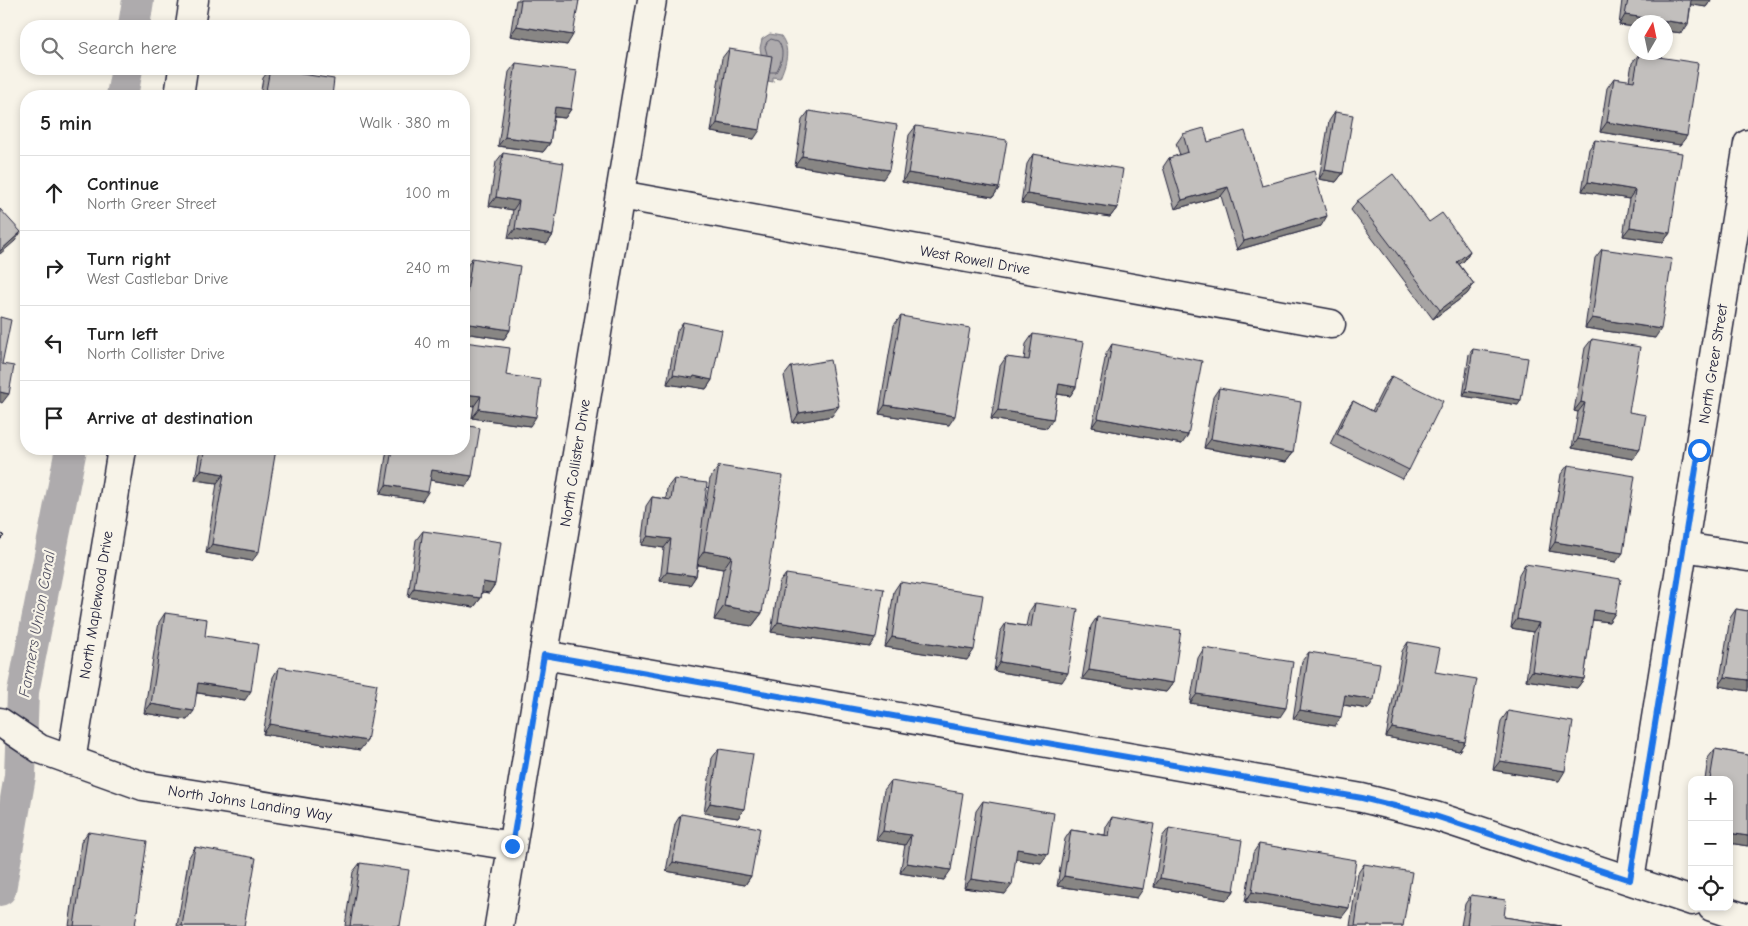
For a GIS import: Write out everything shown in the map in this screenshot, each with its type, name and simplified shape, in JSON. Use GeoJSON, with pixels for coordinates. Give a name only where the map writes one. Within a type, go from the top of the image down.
{"type":"FeatureCollection","features":[{"type":"Feature","properties":{"kind":"street"},"geometry":{"type":"LineString","coordinates":[[191,20],[194,0]]}},
{"type":"Feature","properties":{"kind":"street","name":"North Collister Drive"},"geometry":{"type":"LineString","coordinates":[[499,926],[652,0]]}},
{"type":"Feature","properties":{"kind":"street"},"geometry":{"type":"LineString","coordinates":[[180,90],[182,75]]}},
{"type":"Feature","properties":{"kind":"street","name":"North Greer Street"},"geometry":{"type":"LineString","coordinates":[[1630,880],[1683,547],[1743,212],[1748,144]]}},
{"type":"Feature","properties":{"kind":"street","name":"West Rowell Drive"},"geometry":{"type":"LineString","coordinates":[[620,195],[1331,324]]}},
{"type":"Feature","properties":{"kind":"street","name":"North Maplewood Drive"},"geometry":{"type":"LineString","coordinates":[[71,761],[121,455]]}},
{"type":"Feature","properties":{"kind":"street"},"geometry":{"type":"LineString","coordinates":[[1683,547],[1748,557]]}},
{"type":"Feature","properties":{"kind":"street"},"geometry":{"type":"LineString","coordinates":[[544,655],[1362,798],[1435,816],[1688,900]]}},
{"type":"Feature","properties":{"kind":"street","name":"North Johns Landing Way"},"geometry":{"type":"LineString","coordinates":[[0,722],[40,749],[143,786],[512,846]]}},
{"type":"Feature","properties":{"kind":"street"},"geometry":{"type":"LineString","coordinates":[[1724,911],[1748,919]]}},
{"type":"Feature","properties":{"kind":"water"},"geometry":{"type":"Polygon","coordinates":[[[770,34],[781,36],[787,51],[786,62],[780,78],[773,77],[773,82],[768,81],[769,77],[765,75],[760,48],[762,39],[770,34]]]}},
{"type":"Feature","properties":{"kind":"building"},"geometry":{"type":"Polygon","coordinates":[[[521,0],[579,0],[573,35],[517,26],[521,0]]]}},
{"type":"Feature","properties":{"kind":"building"},"geometry":{"type":"Polygon","coordinates":[[[1628,0],[1691,0],[1688,24],[1673,22],[1673,15],[1625,15],[1628,0]]]}},
{"type":"Feature","properties":{"kind":"building"},"geometry":{"type":"Polygon","coordinates":[[[729,49],[772,56],[760,130],[717,123],[729,49]]]}},
{"type":"Feature","properties":{"kind":"building"},"geometry":{"type":"Polygon","coordinates":[[[1673,59],[1698,63],[1687,136],[1607,122],[1614,78],[1634,81],[1638,60],[1673,59]]]}},
{"type":"Feature","properties":{"kind":"building"},"geometry":{"type":"Polygon","coordinates":[[[516,63],[577,71],[571,109],[555,107],[550,143],[505,137],[516,63]]]}},
{"type":"Feature","properties":{"kind":"building"},"geometry":{"type":"Polygon","coordinates":[[[269,75],[308,75],[334,79],[333,90],[266,90],[269,75]]]}},
{"type":"Feature","properties":{"kind":"building"},"geometry":{"type":"Polygon","coordinates":[[[809,111],[897,125],[889,170],[802,156],[809,111]]]}},
{"type":"Feature","properties":{"kind":"building"},"geometry":{"type":"Polygon","coordinates":[[[1335,112],[1353,115],[1343,173],[1325,170],[1335,112]]]}},
{"type":"Feature","properties":{"kind":"building"},"geometry":{"type":"Polygon","coordinates":[[[916,126],[1007,140],[999,188],[908,173],[916,126]]]}},
{"type":"Feature","properties":{"kind":"building"},"geometry":{"type":"Polygon","coordinates":[[[1204,128],[1208,142],[1245,131],[1262,186],[1314,171],[1327,216],[1244,241],[1228,187],[1182,200],[1169,158],[1188,152],[1183,134],[1204,128]]]}},
{"type":"Feature","properties":{"kind":"building"},"geometry":{"type":"Polygon","coordinates":[[[1595,140],[1682,153],[1670,233],[1630,227],[1635,190],[1588,182],[1595,140]]]}},
{"type":"Feature","properties":{"kind":"building"},"geometry":{"type":"Polygon","coordinates":[[[503,153],[564,163],[553,235],[515,229],[519,201],[496,197],[503,153]]]}},
{"type":"Feature","properties":{"kind":"building"},"geometry":{"type":"Polygon","coordinates":[[[1033,154],[1123,169],[1117,208],[1027,194],[1033,154]]]}},
{"type":"Feature","properties":{"kind":"building"},"geometry":{"type":"Polygon","coordinates":[[[1393,174],[1429,222],[1442,213],[1470,251],[1457,262],[1474,284],[1440,310],[1357,201],[1393,174]]]}},
{"type":"Feature","properties":{"kind":"building"},"geometry":{"type":"Polygon","coordinates":[[[0,209],[20,233],[0,251],[0,209]]]}},
{"type":"Feature","properties":{"kind":"building"},"geometry":{"type":"Polygon","coordinates":[[[1602,249],[1672,259],[1661,329],[1592,318],[1602,249]]]}},
{"type":"Feature","properties":{"kind":"building"},"geometry":{"type":"Polygon","coordinates":[[[472,258],[520,266],[510,330],[470,324],[470,272],[472,258]]]}},
{"type":"Feature","properties":{"kind":"building"},"geometry":{"type":"Polygon","coordinates":[[[901,316],[970,328],[955,416],[885,405],[901,316]]]}},
{"type":"Feature","properties":{"kind":"building"},"geometry":{"type":"Polygon","coordinates":[[[0,317],[11,320],[2,364],[14,366],[9,394],[0,392],[0,317]]]}},
{"type":"Feature","properties":{"kind":"building"},"geometry":{"type":"Polygon","coordinates":[[[683,322],[722,330],[712,380],[694,376],[693,378],[673,375],[683,322]]]}},
{"type":"Feature","properties":{"kind":"building"},"geometry":{"type":"Polygon","coordinates":[[[1033,334],[1084,342],[1076,387],[1059,384],[1053,419],[998,410],[1006,357],[1029,360],[1033,334]]]}},
{"type":"Feature","properties":{"kind":"building"},"geometry":{"type":"Polygon","coordinates":[[[1592,339],[1640,347],[1629,412],[1646,415],[1640,449],[1578,439],[1585,403],[1581,402],[1592,339]]]}},
{"type":"Feature","properties":{"kind":"building"},"geometry":{"type":"Polygon","coordinates":[[[470,343],[510,348],[506,375],[541,380],[536,417],[479,409],[481,396],[470,395],[470,343]]]}},
{"type":"Feature","properties":{"kind":"building"},"geometry":{"type":"Polygon","coordinates":[[[1112,344],[1202,361],[1188,435],[1098,418],[1112,344]]]}},
{"type":"Feature","properties":{"kind":"building"},"geometry":{"type":"Polygon","coordinates":[[[1473,349],[1528,358],[1521,400],[1466,391],[1473,349]]]}},
{"type":"Feature","properties":{"kind":"building"},"geometry":{"type":"Polygon","coordinates":[[[830,360],[839,406],[799,413],[791,367],[830,360]]]}},
{"type":"Feature","properties":{"kind":"building"},"geometry":{"type":"Polygon","coordinates":[[[1392,376],[1443,401],[1409,470],[1337,434],[1353,401],[1374,412],[1392,376]]]}},
{"type":"Feature","properties":{"kind":"building"},"geometry":{"type":"Polygon","coordinates":[[[1219,388],[1301,402],[1293,453],[1211,439],[1219,388]]]}},
{"type":"Feature","properties":{"kind":"building"},"geometry":{"type":"Polygon","coordinates":[[[470,426],[480,428],[472,476],[432,470],[428,492],[386,485],[391,455],[470,455],[470,426]]]}},
{"type":"Feature","properties":{"kind":"building"},"geometry":{"type":"Polygon","coordinates":[[[204,455],[275,455],[259,552],[212,544],[224,474],[201,470],[204,455]]]}},
{"type":"Feature","properties":{"kind":"building"},"geometry":{"type":"Polygon","coordinates":[[[1568,465],[1635,476],[1623,553],[1555,542],[1568,465]]]}},
{"type":"Feature","properties":{"kind":"building"},"geometry":{"type":"Polygon","coordinates":[[[719,466],[783,476],[762,613],[724,606],[732,556],[704,551],[719,466]]]}},
{"type":"Feature","properties":{"kind":"building"},"geometry":{"type":"Polygon","coordinates":[[[674,479],[707,483],[696,576],[667,572],[671,539],[648,536],[652,497],[671,500],[674,479]]]}},
{"type":"Feature","properties":{"kind":"building"},"geometry":{"type":"Polygon","coordinates":[[[423,531],[501,542],[495,584],[483,582],[481,598],[414,588],[423,531]]]}},
{"type":"Feature","properties":{"kind":"building"},"geometry":{"type":"Polygon","coordinates":[[[0,532],[4,536],[0,540],[0,532]]]}},
{"type":"Feature","properties":{"kind":"building"},"geometry":{"type":"Polygon","coordinates":[[[1525,564],[1621,579],[1615,613],[1594,610],[1584,679],[1532,671],[1539,623],[1517,619],[1525,564]]]}},
{"type":"Feature","properties":{"kind":"building"},"geometry":{"type":"Polygon","coordinates":[[[786,574],[884,589],[876,638],[778,622],[786,574]]]}},
{"type":"Feature","properties":{"kind":"building"},"geometry":{"type":"Polygon","coordinates":[[[900,582],[983,595],[974,650],[892,637],[900,582]]]}},
{"type":"Feature","properties":{"kind":"building"},"geometry":{"type":"Polygon","coordinates":[[[1035,603],[1078,609],[1068,673],[1000,662],[1006,623],[1031,627],[1035,603]]]}},
{"type":"Feature","properties":{"kind":"building"},"geometry":{"type":"Polygon","coordinates":[[[1736,609],[1748,611],[1748,680],[1725,677],[1736,609]]]}},
{"type":"Feature","properties":{"kind":"building"},"geometry":{"type":"Polygon","coordinates":[[[165,613],[207,619],[205,636],[258,644],[251,691],[198,683],[194,711],[151,704],[165,613]]]}},
{"type":"Feature","properties":{"kind":"building"},"geometry":{"type":"Polygon","coordinates":[[[1097,617],[1181,630],[1173,683],[1089,670],[1097,617]]]}},
{"type":"Feature","properties":{"kind":"building"},"geometry":{"type":"Polygon","coordinates":[[[1408,642],[1440,648],[1435,672],[1477,679],[1465,742],[1392,728],[1408,642]]]}},
{"type":"Feature","properties":{"kind":"building"},"geometry":{"type":"Polygon","coordinates":[[[1204,648],[1293,662],[1286,708],[1197,694],[1204,648]]]}},
{"type":"Feature","properties":{"kind":"building"},"geometry":{"type":"Polygon","coordinates":[[[1309,652],[1380,663],[1374,700],[1345,695],[1341,717],[1300,710],[1309,652]]]}},
{"type":"Feature","properties":{"kind":"building"},"geometry":{"type":"Polygon","coordinates":[[[279,667],[377,684],[367,741],[270,724],[279,667]]]}},
{"type":"Feature","properties":{"kind":"building"},"geometry":{"type":"Polygon","coordinates":[[[1508,711],[1573,722],[1565,771],[1500,761],[1508,711]]]}},
{"type":"Feature","properties":{"kind":"building"},"geometry":{"type":"Polygon","coordinates":[[[719,749],[753,754],[744,809],[710,803],[719,749]]]}},
{"type":"Feature","properties":{"kind":"building"},"geometry":{"type":"Polygon","coordinates":[[[1715,749],[1748,755],[1748,836],[1733,834],[1733,776],[1711,776],[1715,749]]]}},
{"type":"Feature","properties":{"kind":"building"},"geometry":{"type":"Polygon","coordinates":[[[891,781],[963,793],[951,870],[907,863],[911,835],[883,831],[891,781]]]}},
{"type":"Feature","properties":{"kind":"building"},"geometry":{"type":"Polygon","coordinates":[[[983,801],[1054,813],[1048,854],[1017,849],[1012,885],[971,879],[983,801]]]}},
{"type":"Feature","properties":{"kind":"building"},"geometry":{"type":"Polygon","coordinates":[[[681,814],[760,828],[751,876],[673,862],[681,814]]]}},
{"type":"Feature","properties":{"kind":"building"},"geometry":{"type":"Polygon","coordinates":[[[1112,817],[1154,824],[1143,889],[1064,876],[1071,830],[1109,836],[1112,817]]]}},
{"type":"Feature","properties":{"kind":"building"},"geometry":{"type":"Polygon","coordinates":[[[1169,828],[1242,840],[1234,891],[1160,878],[1169,828]]]}},
{"type":"Feature","properties":{"kind":"building"},"geometry":{"type":"Polygon","coordinates":[[[88,832],[147,841],[135,926],[74,926],[88,832]]]}},
{"type":"Feature","properties":{"kind":"building"},"geometry":{"type":"Polygon","coordinates":[[[1259,844],[1356,860],[1349,908],[1252,892],[1259,844]]]}},
{"type":"Feature","properties":{"kind":"building"},"geometry":{"type":"Polygon","coordinates":[[[195,847],[256,858],[244,926],[182,926],[195,847]]]}},
{"type":"Feature","properties":{"kind":"building"},"geometry":{"type":"Polygon","coordinates":[[[360,863],[409,870],[400,926],[350,926],[360,863]]]}},
{"type":"Feature","properties":{"kind":"building"},"geometry":{"type":"Polygon","coordinates":[[[1364,864],[1412,872],[1403,926],[1355,926],[1364,864]]]}},
{"type":"Feature","properties":{"kind":"building"},"geometry":{"type":"Polygon","coordinates":[[[1471,895],[1506,900],[1504,917],[1561,926],[1467,926],[1471,895]]]}},
{"type":"Feature","properties":{"kind":"waterway","name":"Farmers Union Canal"},"geometry":{"type":"LineString","coordinates":[[135,20],[138,0]]}},
{"type":"Feature","properties":{"kind":"waterway","name":"Farmers Union Canal"},"geometry":{"type":"LineString","coordinates":[[123,90],[126,75]]}},
{"type":"Feature","properties":{"kind":"waterway","name":"Farmers Union Canal"},"geometry":{"type":"LineString","coordinates":[[0,890],[20,776],[23,692],[70,455]]}},
{"type":"Feature","properties":{"kind":"route"},"geometry":{"type":"LineString","coordinates":[[512,846],[544,655],[1362,798],[1435,816],[1630,880],[1699,450]]}}]}
